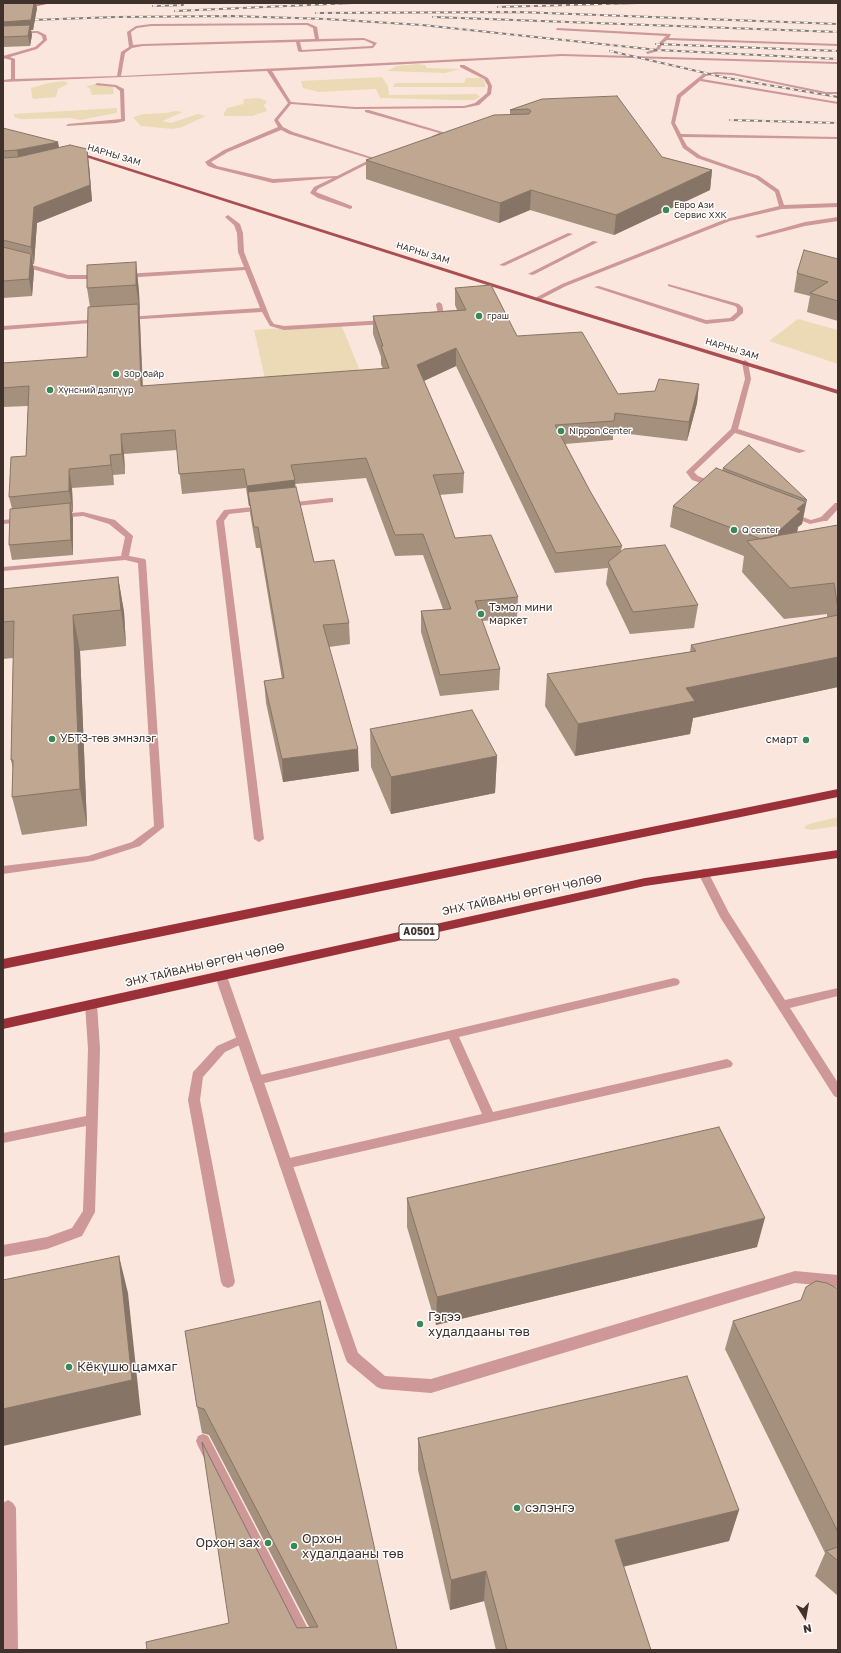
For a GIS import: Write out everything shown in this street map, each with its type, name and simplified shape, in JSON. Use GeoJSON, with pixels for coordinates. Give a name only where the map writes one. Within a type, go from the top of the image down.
{"type":"FeatureCollection","features":[{"type":"Feature","properties":{"kind":"highway"},"geometry":{"type":"LineString","coordinates":[[3,964],[838,793]]}},
{"type":"Feature","properties":{"kind":"highway","name":"ЭНХ ТАЙВАНЫ ӨРГӨН ЧӨЛӨӨ"},"geometry":{"type":"LineString","coordinates":[[3,1024],[645,882],[838,854]]}},
{"type":"Feature","properties":{"kind":"main road","name":"НАРНЫ ЗАМ"},"geometry":{"type":"LineString","coordinates":[[67,150],[537,299],[745,362],[838,392]]}},
{"type":"Feature","properties":{"kind":"street"},"geometry":{"type":"LineString","coordinates":[[3,9],[22,8],[50,3]]}},
{"type":"Feature","properties":{"kind":"street"},"geometry":{"type":"LineString","coordinates":[[131,47],[129,32],[136,27],[151,25],[308,24],[315,27],[317,41]]}},
{"type":"Feature","properties":{"kind":"street"},"geometry":{"type":"LineString","coordinates":[[557,29],[665,34],[670,35],[668,39]]}},
{"type":"Feature","properties":{"kind":"street"},"geometry":{"type":"LineString","coordinates":[[3,33],[38,32],[44,35],[44,40],[36,48],[4,57]]}},
{"type":"Feature","properties":{"kind":"street"},"geometry":{"type":"LineString","coordinates":[[119,77],[123,52],[131,47],[159,44],[364,39],[375,43],[373,48],[300,51],[298,41]]}},
{"type":"Feature","properties":{"kind":"street"},"geometry":{"type":"LineString","coordinates":[[636,56],[658,50],[660,44],[668,39],[838,45]]}},
{"type":"Feature","properties":{"kind":"street"},"geometry":{"type":"LineString","coordinates":[[3,81],[119,77],[562,55],[838,63]]}},
{"type":"Feature","properties":{"kind":"street"},"geometry":{"type":"LineString","coordinates":[[4,57],[13,59],[13,80]]}},
{"type":"Feature","properties":{"kind":"street"},"geometry":{"type":"LineString","coordinates":[[290,103],[355,108],[464,107],[477,104],[489,93],[490,86],[486,78],[462,66]]}},
{"type":"Feature","properties":{"kind":"street"},"geometry":{"type":"LineString","coordinates":[[269,70],[290,103]]}},
{"type":"Feature","properties":{"kind":"street"},"geometry":{"type":"LineString","coordinates":[[782,207],[777,191],[757,177],[700,157],[685,147],[673,123],[679,96],[699,80],[710,74],[733,74],[838,93]]}},
{"type":"Feature","properties":{"kind":"street"},"geometry":{"type":"LineString","coordinates":[[68,79],[70,83],[106,84],[116,86],[122,90],[123,112],[123,120],[116,122],[68,125]]}},
{"type":"Feature","properties":{"kind":"street"},"geometry":{"type":"LineString","coordinates":[[699,80],[838,103]]}},
{"type":"Feature","properties":{"kind":"street"},"geometry":{"type":"LineString","coordinates":[[290,103],[276,120],[281,128],[291,133],[375,159]]}},
{"type":"Feature","properties":{"kind":"street"},"geometry":{"type":"LineString","coordinates":[[355,108],[444,133],[452,133]]}},
{"type":"Feature","properties":{"kind":"street"},"geometry":{"type":"LineString","coordinates":[[281,128],[226,151],[208,162],[210,165],[215,167],[272,181],[339,176]]}},
{"type":"Feature","properties":{"kind":"street"},"geometry":{"type":"LineString","coordinates":[[430,138],[444,133]]}},
{"type":"Feature","properties":{"kind":"street"},"geometry":{"type":"LineString","coordinates":[[679,135],[838,138]]}},
{"type":"Feature","properties":{"kind":"street"},"geometry":{"type":"LineString","coordinates":[[71,158],[81,154]]}},
{"type":"Feature","properties":{"kind":"street"},"geometry":{"type":"LineString","coordinates":[[350,207],[320,197],[313,193],[316,188],[339,176],[382,157]]}},
{"type":"Feature","properties":{"kind":"street"},"geometry":{"type":"LineString","coordinates":[[537,299],[564,285],[728,220],[782,207],[838,205]]}},
{"type":"Feature","properties":{"kind":"street"},"geometry":{"type":"LineString","coordinates":[[228,217],[237,224],[240,233],[242,252],[264,310],[272,325],[284,328],[395,321]]}},
{"type":"Feature","properties":{"kind":"street"},"geometry":{"type":"LineString","coordinates":[[758,236],[805,224],[838,219]]}},
{"type":"Feature","properties":{"kind":"street"},"geometry":{"type":"LineString","coordinates":[[502,265],[570,234]]}},
{"type":"Feature","properties":{"kind":"street"},"geometry":{"type":"LineString","coordinates":[[531,274],[595,242]]}},
{"type":"Feature","properties":{"kind":"street"},"geometry":{"type":"LineString","coordinates":[[3,259],[68,276],[108,276]]}},
{"type":"Feature","properties":{"kind":"street"},"geometry":{"type":"LineString","coordinates":[[116,276],[248,268]]}},
{"type":"Feature","properties":{"kind":"street"},"geometry":{"type":"LineString","coordinates":[[597,287],[706,322],[732,320],[740,313],[740,308],[737,305],[670,286]]}},
{"type":"Feature","properties":{"kind":"street"},"geometry":{"type":"LineString","coordinates":[[427,319],[435,319],[441,315],[439,304]]}},
{"type":"Feature","properties":{"kind":"street"},"geometry":{"type":"LineString","coordinates":[[122,320],[264,310]]}},
{"type":"Feature","properties":{"kind":"street"},"geometry":{"type":"LineString","coordinates":[[3,328],[106,321]]}},
{"type":"Feature","properties":{"kind":"street"},"geometry":{"type":"LineString","coordinates":[[724,489],[695,478],[690,472],[734,430],[748,378],[745,362]]}},
{"type":"Feature","properties":{"kind":"street"},"geometry":{"type":"LineString","coordinates":[[734,430],[802,451]]}},
{"type":"Feature","properties":{"kind":"street"},"geometry":{"type":"LineString","coordinates":[[259,839],[220,521],[227,512],[330,500]]}},
{"type":"Feature","properties":{"kind":"street"},"geometry":{"type":"LineString","coordinates":[[781,511],[810,522],[824,519],[838,505]]}},
{"type":"Feature","properties":{"kind":"street"},"geometry":{"type":"LineString","coordinates":[[51,517],[83,514],[112,522],[129,536],[125,558]]}},
{"type":"Feature","properties":{"kind":"street"},"geometry":{"type":"LineString","coordinates":[[3,522],[35,519]]}},
{"type":"Feature","properties":{"kind":"street"},"geometry":{"type":"LineString","coordinates":[[3,569],[125,558],[142,561],[159,827],[136,844],[89,859],[3,870]]}},
{"type":"Feature","properties":{"kind":"street"},"geometry":{"type":"LineString","coordinates":[[703,873],[724,914],[782,1004],[834,1076],[838,1093]]}},
{"type":"Feature","properties":{"kind":"street"},"geometry":{"type":"LineString","coordinates":[[221,976],[352,1357],[382,1382],[431,1386],[796,1277],[838,1281]]}},
{"type":"Feature","properties":{"kind":"street"},"geometry":{"type":"LineString","coordinates":[[256,1080],[674,982]]}},
{"type":"Feature","properties":{"kind":"street"},"geometry":{"type":"LineString","coordinates":[[782,1004],[838,992]]}},
{"type":"Feature","properties":{"kind":"street"},"geometry":{"type":"LineString","coordinates":[[3,1251],[47,1243],[77,1232],[90,1212],[94,1049],[91,1004]]}},
{"type":"Feature","properties":{"kind":"street"},"geometry":{"type":"LineString","coordinates":[[452,1034],[490,1118]]}},
{"type":"Feature","properties":{"kind":"street"},"geometry":{"type":"LineString","coordinates":[[228,1282],[194,1100],[197,1075],[221,1049],[242,1039]]}},
{"type":"Feature","properties":{"kind":"street"},"geometry":{"type":"LineString","coordinates":[[285,1164],[727,1064]]}},
{"type":"Feature","properties":{"kind":"street"},"geometry":{"type":"LineString","coordinates":[[3,1138],[92,1120]]}},
{"type":"Feature","properties":{"kind":"street"},"geometry":{"type":"LineString","coordinates":[[204,1441],[311,1650]]}},
{"type":"Feature","properties":{"kind":"street"},"geometry":{"type":"LineString","coordinates":[[8,1508],[10,1650]]}},
{"type":"Feature","properties":{"kind":"shaded area"},"geometry":{"type":"Polygon","coordinates":[[[418,64],[425,65],[427,68],[460,69],[445,73],[387,71],[397,66],[418,64]]]}},
{"type":"Feature","properties":{"kind":"shaded area"},"geometry":{"type":"Polygon","coordinates":[[[382,77],[388,86],[389,95],[477,94],[480,97],[474,100],[380,98],[376,89],[319,92],[303,88],[301,81],[382,77]]]}},
{"type":"Feature","properties":{"kind":"shaded area"},"geometry":{"type":"Polygon","coordinates":[[[466,78],[483,78],[486,87],[393,87],[395,83],[464,83],[466,78]]]}},
{"type":"Feature","properties":{"kind":"shaded area"},"geometry":{"type":"Polygon","coordinates":[[[64,81],[68,84],[58,89],[56,97],[34,99],[32,97],[31,88],[48,83],[64,81]]]}},
{"type":"Feature","properties":{"kind":"shaded area"},"geometry":{"type":"Polygon","coordinates":[[[96,84],[113,87],[114,94],[92,95],[90,89],[86,86],[96,84]]]}},
{"type":"Feature","properties":{"kind":"shaded area"},"geometry":{"type":"Polygon","coordinates":[[[259,98],[267,101],[264,105],[267,111],[252,116],[224,116],[227,108],[243,104],[244,99],[259,98]]]}},
{"type":"Feature","properties":{"kind":"shaded area"},"geometry":{"type":"Polygon","coordinates":[[[117,108],[117,113],[80,120],[70,118],[21,119],[14,117],[14,114],[117,108]]]}},
{"type":"Feature","properties":{"kind":"shaded area"},"geometry":{"type":"Polygon","coordinates":[[[176,111],[183,112],[162,121],[171,123],[198,114],[206,116],[182,127],[173,129],[141,126],[133,117],[144,114],[176,111]]]}},
{"type":"Feature","properties":{"kind":"shaded area"},"geometry":{"type":"Polygon","coordinates":[[[798,319],[838,330],[838,364],[769,341],[798,319]]]}},
{"type":"Feature","properties":{"kind":"shaded area"},"geometry":{"type":"Polygon","coordinates":[[[341,324],[360,371],[265,379],[254,330],[341,324]]]}},
{"type":"Feature","properties":{"kind":"shaded area"},"geometry":{"type":"Polygon","coordinates":[[[838,817],[838,826],[811,830],[804,828],[813,823],[838,817]]]}},
{"type":"Feature","properties":{"kind":"building"},"geometry":{"type":"Polygon","coordinates":[[[3,3],[34,3],[31,20],[3,22],[3,3]]]}},
{"type":"Feature","properties":{"kind":"building"},"geometry":{"type":"Polygon","coordinates":[[[30,25],[28,36],[3,37],[3,26],[30,25]]]}},
{"type":"Feature","properties":{"kind":"building"},"geometry":{"type":"Polygon","coordinates":[[[617,96],[662,157],[712,170],[616,215],[531,190],[500,203],[366,160],[494,115],[529,114],[531,111],[528,109],[510,110],[542,99],[617,96]]]}},
{"type":"Feature","properties":{"kind":"building"},"geometry":{"type":"Polygon","coordinates":[[[3,128],[58,142],[17,150],[3,151],[3,128]]]}},
{"type":"Feature","properties":{"kind":"building"},"geometry":{"type":"Polygon","coordinates":[[[70,145],[87,149],[90,185],[34,207],[31,247],[3,240],[3,158],[18,157],[70,145]]]}},
{"type":"Feature","properties":{"kind":"building"},"geometry":{"type":"Polygon","coordinates":[[[3,247],[31,254],[29,279],[3,281],[3,247]]]}},
{"type":"Feature","properties":{"kind":"building"},"geometry":{"type":"Polygon","coordinates":[[[804,250],[838,259],[838,301],[810,293],[828,282],[797,273],[804,250]]]}},
{"type":"Feature","properties":{"kind":"building"},"geometry":{"type":"Polygon","coordinates":[[[136,262],[136,285],[87,288],[87,265],[136,262]]]}},
{"type":"Feature","properties":{"kind":"building"},"geometry":{"type":"Polygon","coordinates":[[[491,285],[517,336],[582,332],[618,394],[655,391],[659,379],[699,384],[689,422],[615,413],[614,421],[555,425],[590,491],[622,546],[556,553],[456,348],[417,365],[464,473],[433,475],[455,538],[491,535],[518,597],[475,601],[500,669],[440,675],[421,611],[451,609],[423,534],[395,535],[366,458],[291,465],[295,480],[247,486],[244,469],[179,474],[175,430],[121,434],[122,454],[110,455],[111,465],[69,469],[69,491],[9,497],[11,457],[26,456],[29,386],[3,388],[3,363],[87,357],[88,307],[138,304],[141,386],[389,368],[373,316],[466,310],[455,288],[491,285]]]}},
{"type":"Feature","properties":{"kind":"building"},"geometry":{"type":"Polygon","coordinates":[[[749,445],[807,500],[723,468],[749,445]]]}},
{"type":"Feature","properties":{"kind":"building"},"geometry":{"type":"Polygon","coordinates":[[[716,468],[806,502],[797,509],[801,511],[772,537],[761,539],[673,506],[716,468]]]}},
{"type":"Feature","properties":{"kind":"building"},"geometry":{"type":"Polygon","coordinates":[[[296,487],[314,562],[334,560],[349,623],[323,625],[358,749],[282,759],[264,681],[284,678],[258,527],[254,527],[248,492],[296,487]]]}},
{"type":"Feature","properties":{"kind":"building"},"geometry":{"type":"Polygon","coordinates":[[[70,503],[71,540],[9,545],[10,509],[70,503]]]}},
{"type":"Feature","properties":{"kind":"building"},"geometry":{"type":"Polygon","coordinates":[[[838,525],[838,609],[834,583],[790,588],[747,541],[838,525]]]}},
{"type":"Feature","properties":{"kind":"building"},"geometry":{"type":"Polygon","coordinates":[[[665,545],[698,605],[633,612],[608,562],[624,549],[665,545]]]}},
{"type":"Feature","properties":{"kind":"building","name":"УБТЗ-төв эмнэлэг"},"geometry":{"type":"Polygon","coordinates":[[[118,577],[121,610],[73,615],[80,789],[12,797],[13,760],[11,760],[14,621],[3,622],[3,589],[118,577]]]}},
{"type":"Feature","properties":{"kind":"building"},"geometry":{"type":"Polygon","coordinates":[[[838,615],[838,657],[686,688],[695,701],[578,724],[547,674],[696,651],[691,645],[838,615]]]}},
{"type":"Feature","properties":{"kind":"building"},"geometry":{"type":"Polygon","coordinates":[[[472,710],[497,756],[391,777],[370,729],[472,710]]]}},
{"type":"Feature","properties":{"kind":"building"},"geometry":{"type":"Polygon","coordinates":[[[719,1127],[765,1218],[437,1297],[407,1198],[719,1127]]]}},
{"type":"Feature","properties":{"kind":"building","name":"Кёкүшю цамхаг"},"geometry":{"type":"Polygon","coordinates":[[[119,1256],[132,1380],[3,1409],[3,1280],[119,1256]]]}},
{"type":"Feature","properties":{"kind":"building"},"geometry":{"type":"Polygon","coordinates":[[[816,1281],[827,1283],[838,1289],[838,1532],[733,1321],[801,1300],[806,1287],[816,1281]]]}},
{"type":"Feature","properties":{"kind":"building","name":"Орхон худалдааны төв"},"geometry":{"type":"Polygon","coordinates":[[[320,1301],[397,1650],[147,1650],[146,1642],[229,1623],[202,1442],[297,1628],[318,1627],[204,1409],[197,1407],[185,1331],[320,1301]]]}},
{"type":"Feature","properties":{"kind":"building"},"geometry":{"type":"Polygon","coordinates":[[[687,1376],[739,1510],[615,1540],[651,1650],[507,1650],[486,1571],[451,1580],[418,1438],[687,1376]]]}},
{"type":"Feature","properties":{"kind":"building"},"geometry":{"type":"Polygon","coordinates":[[[838,1547],[838,1561],[826,1551],[838,1547]]]}},
{"type":"Feature","properties":{"kind":"railway"},"geometry":{"type":"LineString","coordinates":[[175,11],[353,3]]}},
{"type":"Feature","properties":{"kind":"railway"},"geometry":{"type":"LineString","coordinates":[[498,7],[638,3]]}},
{"type":"Feature","properties":{"kind":"railway"},"geometry":{"type":"LineString","coordinates":[[153,6],[183,5]]}},
{"type":"Feature","properties":{"kind":"railway"},"geometry":{"type":"LineString","coordinates":[[316,13],[519,12],[838,24]]}},
{"type":"Feature","properties":{"kind":"railway"},"geometry":{"type":"LineString","coordinates":[[3,21],[116,17],[232,16],[326,19],[422,25],[658,50],[838,59]]}},
{"type":"Feature","properties":{"kind":"railway"},"geometry":{"type":"LineString","coordinates":[[433,17],[838,32]]}},
{"type":"Feature","properties":{"kind":"railway"},"geometry":{"type":"LineString","coordinates":[[656,44],[838,51]]}},
{"type":"Feature","properties":{"kind":"railway"},"geometry":{"type":"LineString","coordinates":[[610,51],[727,78],[838,97]]}},
{"type":"Feature","properties":{"kind":"railway"},"geometry":{"type":"LineString","coordinates":[[730,120],[838,123]]}},
{"type":"Feature","properties":{"kind":"place","name":"Евро Ази Сервис ХХК"},"geometry":{"type":"Point","coordinates":[666,210]}},
{"type":"Feature","properties":{"kind":"place","name":"граш"},"geometry":{"type":"Point","coordinates":[479,316]}},
{"type":"Feature","properties":{"kind":"place","name":"30р байр"},"geometry":{"type":"Point","coordinates":[116,374]}},
{"type":"Feature","properties":{"kind":"place","name":"Хүнсний дэлгүүр"},"geometry":{"type":"Point","coordinates":[50,390]}},
{"type":"Feature","properties":{"kind":"place","name":"Nippon Center"},"geometry":{"type":"Point","coordinates":[561,431]}},
{"type":"Feature","properties":{"kind":"place","name":"Q center"},"geometry":{"type":"Point","coordinates":[734,530]}},
{"type":"Feature","properties":{"kind":"place","name":"Тэмол мини маркет"},"geometry":{"type":"Point","coordinates":[481,614]}},
{"type":"Feature","properties":{"kind":"place","name":"УБТЗ-төв эмнэлэг"},"geometry":{"type":"Point","coordinates":[52,739]}},
{"type":"Feature","properties":{"kind":"place","name":"смарт"},"geometry":{"type":"Point","coordinates":[806,740]}},
{"type":"Feature","properties":{"kind":"place","name":"Гэгээ худалдааны төв"},"geometry":{"type":"Point","coordinates":[420,1324]}},
{"type":"Feature","properties":{"kind":"place","name":"Кёкүшю цамхаг"},"geometry":{"type":"Point","coordinates":[69,1367]}},
{"type":"Feature","properties":{"kind":"place","name":"сэлэнгэ"},"geometry":{"type":"Point","coordinates":[517,1508]}},
{"type":"Feature","properties":{"kind":"place","name":"Орхон зах"},"geometry":{"type":"Point","coordinates":[268,1543]}},
{"type":"Feature","properties":{"kind":"place","name":"Орхон худалдааны төв"},"geometry":{"type":"Point","coordinates":[294,1546]}}]}
